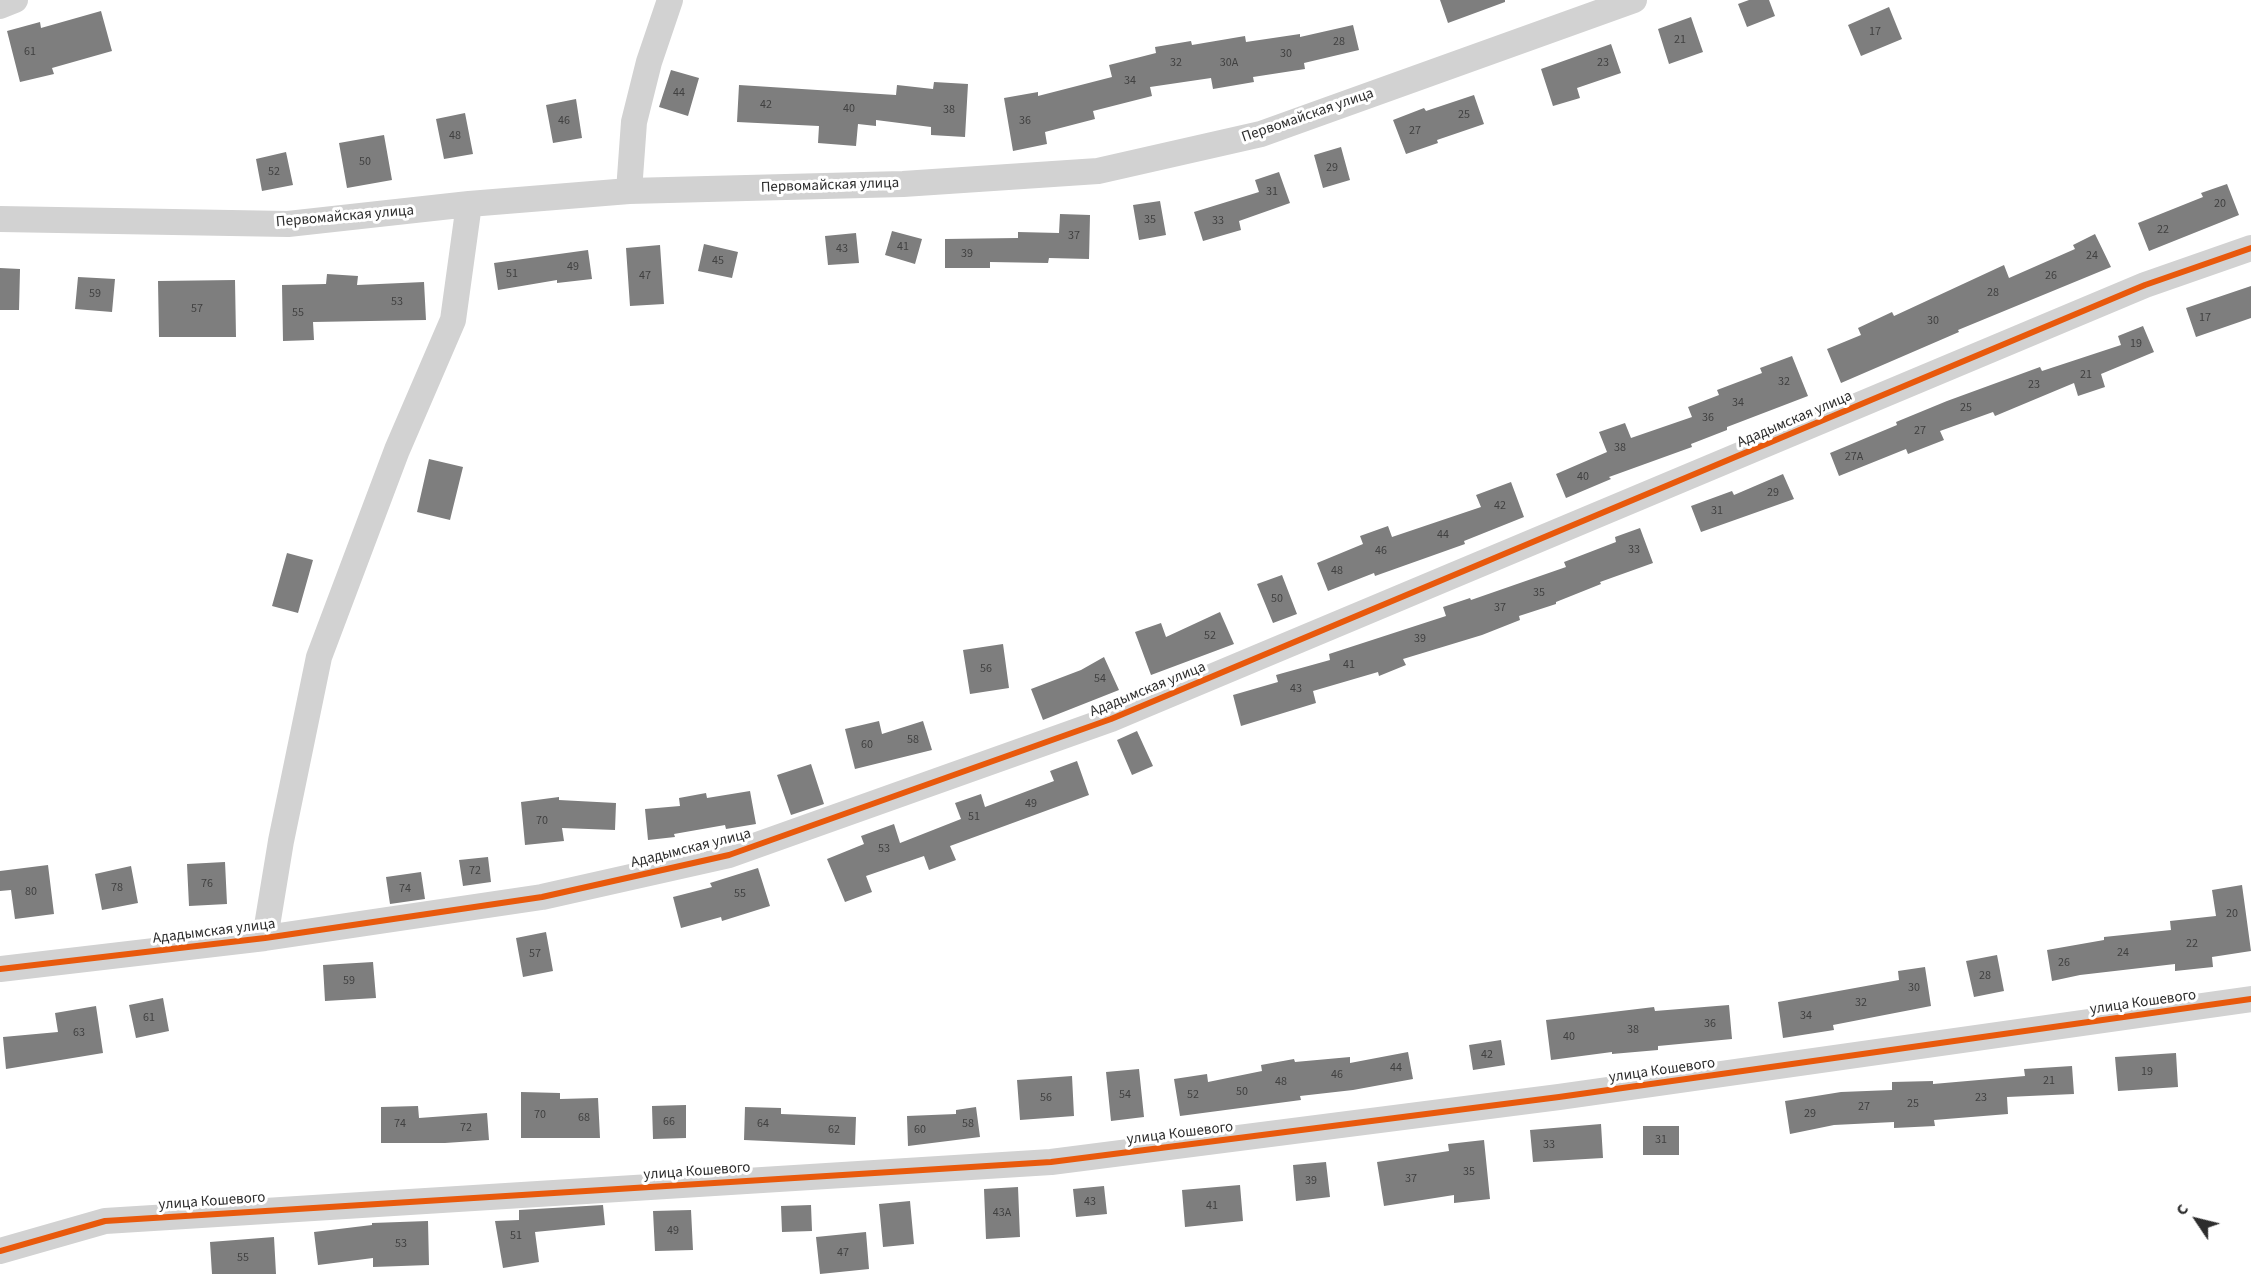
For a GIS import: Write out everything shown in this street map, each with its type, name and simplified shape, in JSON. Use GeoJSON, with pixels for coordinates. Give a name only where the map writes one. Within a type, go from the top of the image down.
{"type":"FeatureCollection","features":[{"type":"Feature","properties":{"kind":"street"},"geometry":{"type":"LineString","coordinates":[[0,6],[15,0]]}},
{"type":"Feature","properties":{"kind":"street"},"geometry":{"type":"LineString","coordinates":[[629,191],[634,122],[649,62],[670,0]]}},
{"type":"Feature","properties":{"kind":"street","name":"Первомайская улица"},"geometry":{"type":"LineString","coordinates":[[0,219],[288,224],[469,204],[629,191],[903,184],[1098,171],[1261,134],[1634,0]]}},
{"type":"Feature","properties":{"kind":"street"},"geometry":{"type":"LineString","coordinates":[[265,938],[280,841],[319,657],[398,450],[453,320],[469,204]]}},
{"type":"Feature","properties":{"kind":"street","name":"Ададымская улица"},"geometry":{"type":"LineString","coordinates":[[0,969],[265,938],[542,897],[729,855],[1111,719],[2145,285],[2251,248]]}},
{"type":"Feature","properties":{"kind":"street","name":"улица Кошевого"},"geometry":{"type":"LineString","coordinates":[[0,1251],[105,1221],[1051,1162],[1558,1097],[2251,999]]}},
{"type":"Feature","properties":{"kind":"building"},"geometry":{"type":"Polygon","coordinates":[[[1440,0],[1505,0],[1505,2],[1448,23],[1440,0]]]}},
{"type":"Feature","properties":{"kind":"building"},"geometry":{"type":"Polygon","coordinates":[[[1749,0],[1769,0],[1775,16],[1747,27],[1738,4],[1749,0]]]}},
{"type":"Feature","properties":{"kind":"building"},"geometry":{"type":"Polygon","coordinates":[[[1889,7],[1902,39],[1861,56],[1848,25],[1889,7]]]}},
{"type":"Feature","properties":{"kind":"building"},"geometry":{"type":"Polygon","coordinates":[[[101,11],[112,51],[52,68],[54,74],[20,82],[7,31],[40,22],[41,28],[101,11]]]}},
{"type":"Feature","properties":{"kind":"building"},"geometry":{"type":"Polygon","coordinates":[[[1691,17],[1703,52],[1669,64],[1658,29],[1691,17]]]}},
{"type":"Feature","properties":{"kind":"building"},"geometry":{"type":"Polygon","coordinates":[[[1353,25],[1359,50],[1304,63],[1305,69],[1253,77],[1254,82],[1213,89],[1211,78],[1150,87],[1152,96],[1093,111],[1095,119],[1045,132],[1047,144],[1013,151],[1004,98],[1038,92],[1038,96],[1112,77],[1109,65],[1156,53],[1155,47],[1191,41],[1192,45],[1245,36],[1246,42],[1300,34],[1300,37],[1353,25]]]}},
{"type":"Feature","properties":{"kind":"building"},"geometry":{"type":"Polygon","coordinates":[[[1611,44],[1621,73],[1577,88],[1580,98],[1553,106],[1541,69],[1611,44]]]}},
{"type":"Feature","properties":{"kind":"building"},"geometry":{"type":"Polygon","coordinates":[[[671,70],[699,78],[688,116],[659,107],[671,70]]]}},
{"type":"Feature","properties":{"kind":"building"},"geometry":{"type":"Polygon","coordinates":[[[934,82],[968,84],[965,137],[931,135],[931,127],[876,120],[876,126],[858,124],[856,146],[818,143],[819,126],[737,122],[739,85],[896,95],[897,85],[933,89],[934,82]]]}},
{"type":"Feature","properties":{"kind":"building"},"geometry":{"type":"Polygon","coordinates":[[[1474,95],[1484,124],[1437,140],[1438,143],[1406,154],[1393,120],[1424,108],[1426,111],[1474,95]]]}},
{"type":"Feature","properties":{"kind":"building"},"geometry":{"type":"Polygon","coordinates":[[[576,99],[582,138],[553,143],[546,105],[576,99]]]}},
{"type":"Feature","properties":{"kind":"building"},"geometry":{"type":"Polygon","coordinates":[[[465,113],[473,154],[444,159],[436,119],[465,113]]]}},
{"type":"Feature","properties":{"kind":"building"},"geometry":{"type":"Polygon","coordinates":[[[384,135],[392,180],[347,188],[339,143],[384,135]]]}},
{"type":"Feature","properties":{"kind":"building"},"geometry":{"type":"Polygon","coordinates":[[[1341,147],[1350,180],[1323,188],[1314,155],[1341,147]]]}},
{"type":"Feature","properties":{"kind":"building"},"geometry":{"type":"Polygon","coordinates":[[[286,152],[293,185],[262,191],[256,159],[286,152]]]}},
{"type":"Feature","properties":{"kind":"building"},"geometry":{"type":"Polygon","coordinates":[[[1279,172],[1290,203],[1239,221],[1241,230],[1203,241],[1194,212],[1259,192],[1255,180],[1279,172]]]}},
{"type":"Feature","properties":{"kind":"building"},"geometry":{"type":"Polygon","coordinates":[[[2227,184],[2239,215],[2149,251],[2138,223],[2203,197],[2201,193],[2227,184]]]}},
{"type":"Feature","properties":{"kind":"building"},"geometry":{"type":"Polygon","coordinates":[[[1160,201],[1166,235],[1139,240],[1133,205],[1160,201]]]}},
{"type":"Feature","properties":{"kind":"building"},"geometry":{"type":"Polygon","coordinates":[[[1060,214],[1090,215],[1089,259],[1049,258],[1048,263],[990,262],[990,268],[945,268],[945,239],[1018,238],[1018,232],[1059,233],[1060,214]]]}},
{"type":"Feature","properties":{"kind":"building"},"geometry":{"type":"Polygon","coordinates":[[[892,231],[922,239],[915,264],[885,255],[892,231]]]}},
{"type":"Feature","properties":{"kind":"building"},"geometry":{"type":"Polygon","coordinates":[[[856,233],[859,263],[828,265],[825,236],[856,233]]]}},
{"type":"Feature","properties":{"kind":"building"},"geometry":{"type":"Polygon","coordinates":[[[2095,234],[2111,267],[1958,330],[1959,332],[1841,383],[1827,349],[1861,335],[1858,328],[1892,312],[1894,316],[2004,265],[2009,278],[2075,249],[2073,245],[2095,234]]]}},
{"type":"Feature","properties":{"kind":"building"},"geometry":{"type":"Polygon","coordinates":[[[704,244],[738,252],[732,278],[698,271],[704,244]]]}},
{"type":"Feature","properties":{"kind":"building"},"geometry":{"type":"Polygon","coordinates":[[[660,245],[664,304],[630,306],[626,248],[660,245]]]}},
{"type":"Feature","properties":{"kind":"building"},"geometry":{"type":"Polygon","coordinates":[[[588,250],[592,279],[557,283],[557,280],[498,290],[494,263],[588,250]]]}},
{"type":"Feature","properties":{"kind":"building"},"geometry":{"type":"Polygon","coordinates":[[[0,268],[20,269],[19,310],[0,310],[0,268]]]}},
{"type":"Feature","properties":{"kind":"building"},"geometry":{"type":"Polygon","coordinates":[[[327,274],[358,276],[357,285],[424,282],[426,320],[313,322],[314,340],[283,341],[282,285],[326,284],[327,274]]]}},
{"type":"Feature","properties":{"kind":"building"},"geometry":{"type":"Polygon","coordinates":[[[78,277],[115,279],[112,312],[75,309],[78,277]]]}},
{"type":"Feature","properties":{"kind":"building"},"geometry":{"type":"Polygon","coordinates":[[[235,280],[236,337],[159,337],[158,281],[235,280]]]}},
{"type":"Feature","properties":{"kind":"building"},"geometry":{"type":"Polygon","coordinates":[[[2251,286],[2251,318],[2196,337],[2186,308],[2251,286]]]}},
{"type":"Feature","properties":{"kind":"building"},"geometry":{"type":"Polygon","coordinates":[[[2143,326],[2154,352],[2101,374],[2105,387],[2078,396],[2074,383],[1995,416],[1993,412],[1940,431],[1944,440],[1908,454],[1906,449],[1839,476],[1830,453],[1947,401],[2040,367],[2042,371],[2121,345],[2118,336],[2143,326]]]}},
{"type":"Feature","properties":{"kind":"building"},"geometry":{"type":"Polygon","coordinates":[[[1792,356],[1808,396],[1727,427],[1727,430],[1691,444],[1692,447],[1609,477],[1611,479],[1566,498],[1556,474],[1607,452],[1599,432],[1625,423],[1631,438],[1692,417],[1688,407],[1719,395],[1717,390],[1762,373],[1760,368],[1792,356]]]}},
{"type":"Feature","properties":{"kind":"building"},"geometry":{"type":"Polygon","coordinates":[[[429,459],[463,467],[450,520],[417,512],[429,459]]]}},
{"type":"Feature","properties":{"kind":"building"},"geometry":{"type":"Polygon","coordinates":[[[1783,474],[1794,499],[1701,532],[1691,506],[1732,491],[1734,495],[1783,474]]]}},
{"type":"Feature","properties":{"kind":"building"},"geometry":{"type":"Polygon","coordinates":[[[1511,482],[1524,517],[1464,541],[1465,544],[1375,576],[1374,573],[1328,591],[1317,563],[1363,544],[1360,536],[1388,526],[1392,537],[1481,507],[1476,495],[1511,482]]]}},
{"type":"Feature","properties":{"kind":"building"},"geometry":{"type":"Polygon","coordinates":[[[1640,528],[1653,563],[1600,582],[1601,584],[1556,602],[1556,604],[1519,616],[1520,620],[1482,635],[1403,659],[1406,665],[1379,676],[1378,672],[1313,691],[1316,703],[1241,726],[1233,695],[1278,682],[1276,675],[1330,660],[1329,654],[1446,616],[1443,607],[1470,598],[1471,600],[1566,567],[1564,562],[1616,542],[1615,537],[1640,528]]]}},
{"type":"Feature","properties":{"kind":"building"},"geometry":{"type":"Polygon","coordinates":[[[287,553],[313,560],[298,613],[272,606],[287,553]]]}},
{"type":"Feature","properties":{"kind":"building"},"geometry":{"type":"Polygon","coordinates":[[[1282,575],[1297,614],[1273,623],[1257,584],[1282,575]]]}},
{"type":"Feature","properties":{"kind":"building"},"geometry":{"type":"Polygon","coordinates":[[[1220,612],[1234,644],[1151,675],[1135,632],[1161,623],[1166,637],[1220,612]]]}},
{"type":"Feature","properties":{"kind":"building"},"geometry":{"type":"Polygon","coordinates":[[[1003,644],[1009,688],[970,694],[963,650],[1003,644]]]}},
{"type":"Feature","properties":{"kind":"building"},"geometry":{"type":"Polygon","coordinates":[[[1104,657],[1119,690],[1043,720],[1031,689],[1081,670],[1104,657]]]}},
{"type":"Feature","properties":{"kind":"building"},"geometry":{"type":"Polygon","coordinates":[[[879,721],[882,734],[923,721],[932,750],[855,769],[845,729],[879,721]]]}},
{"type":"Feature","properties":{"kind":"building"},"geometry":{"type":"Polygon","coordinates":[[[1137,731],[1153,766],[1132,775],[1117,740],[1137,731]]]}},
{"type":"Feature","properties":{"kind":"building"},"geometry":{"type":"Polygon","coordinates":[[[1077,761],[1089,795],[950,846],[956,860],[929,870],[924,856],[866,876],[872,892],[845,902],[827,859],[864,844],[861,836],[894,824],[900,843],[961,819],[955,803],[981,794],[985,807],[1054,781],[1050,771],[1077,761]]]}},
{"type":"Feature","properties":{"kind":"building"},"geometry":{"type":"Polygon","coordinates":[[[811,764],[824,804],[791,815],[777,775],[811,764]]]}},
{"type":"Feature","properties":{"kind":"building"},"geometry":{"type":"Polygon","coordinates":[[[750,791],[756,824],[726,829],[725,825],[674,834],[675,837],[648,840],[645,809],[680,806],[679,798],[706,793],[707,798],[750,791]]]}},
{"type":"Feature","properties":{"kind":"building"},"geometry":{"type":"Polygon","coordinates":[[[559,797],[559,800],[616,803],[615,830],[562,828],[564,841],[525,845],[521,802],[559,797]]]}},
{"type":"Feature","properties":{"kind":"building"},"geometry":{"type":"Polygon","coordinates":[[[488,857],[491,882],[463,886],[459,860],[488,857]]]}},
{"type":"Feature","properties":{"kind":"building"},"geometry":{"type":"Polygon","coordinates":[[[225,862],[227,904],[189,906],[187,864],[225,862]]]}},
{"type":"Feature","properties":{"kind":"building"},"geometry":{"type":"Polygon","coordinates":[[[48,865],[54,914],[15,919],[11,890],[0,891],[0,871],[48,865]]]}},
{"type":"Feature","properties":{"kind":"building"},"geometry":{"type":"Polygon","coordinates":[[[131,866],[138,903],[102,910],[95,874],[131,866]]]}},
{"type":"Feature","properties":{"kind":"building"},"geometry":{"type":"Polygon","coordinates":[[[758,868],[770,906],[722,921],[721,917],[681,928],[673,897],[712,887],[710,883],[758,868]]]}},
{"type":"Feature","properties":{"kind":"building"},"geometry":{"type":"Polygon","coordinates":[[[421,872],[425,899],[390,904],[386,877],[421,872]]]}},
{"type":"Feature","properties":{"kind":"building"},"geometry":{"type":"Polygon","coordinates":[[[2242,885],[2251,951],[2212,957],[2213,967],[2175,971],[2175,964],[2080,975],[2052,981],[2047,950],[2104,940],[2104,937],[2171,930],[2170,921],[2216,916],[2212,890],[2242,885]]]}},
{"type":"Feature","properties":{"kind":"building"},"geometry":{"type":"Polygon","coordinates":[[[546,932],[553,971],[523,977],[516,938],[546,932]]]}},
{"type":"Feature","properties":{"kind":"building"},"geometry":{"type":"Polygon","coordinates":[[[1997,955],[2004,991],[1974,997],[1966,961],[1997,955]]]}},
{"type":"Feature","properties":{"kind":"building"},"geometry":{"type":"Polygon","coordinates":[[[373,962],[376,998],[325,1001],[323,965],[373,962]]]}},
{"type":"Feature","properties":{"kind":"building"},"geometry":{"type":"Polygon","coordinates":[[[1925,967],[1931,1006],[1833,1025],[1834,1030],[1783,1038],[1778,1002],[1899,980],[1898,971],[1925,967]]]}},
{"type":"Feature","properties":{"kind":"building"},"geometry":{"type":"Polygon","coordinates":[[[163,998],[169,1031],[136,1038],[129,1005],[163,998]]]}},
{"type":"Feature","properties":{"kind":"building"},"geometry":{"type":"Polygon","coordinates":[[[1729,1005],[1732,1039],[1658,1046],[1658,1050],[1612,1054],[1612,1052],[1551,1060],[1546,1020],[1654,1007],[1655,1011],[1729,1005]]]}},
{"type":"Feature","properties":{"kind":"building"},"geometry":{"type":"Polygon","coordinates":[[[96,1006],[103,1053],[6,1069],[3,1037],[58,1032],[55,1013],[96,1006]]]}},
{"type":"Feature","properties":{"kind":"building"},"geometry":{"type":"Polygon","coordinates":[[[1501,1040],[1505,1065],[1473,1070],[1469,1045],[1501,1040]]]}},
{"type":"Feature","properties":{"kind":"building"},"geometry":{"type":"Polygon","coordinates":[[[1408,1052],[1413,1079],[1353,1090],[1300,1096],[1301,1100],[1180,1116],[1174,1079],[1207,1074],[1208,1082],[1262,1071],[1261,1065],[1294,1059],[1295,1062],[1350,1057],[1350,1063],[1408,1052]]]}},
{"type":"Feature","properties":{"kind":"building"},"geometry":{"type":"Polygon","coordinates":[[[2176,1053],[2178,1087],[2118,1091],[2115,1057],[2176,1053]]]}},
{"type":"Feature","properties":{"kind":"building"},"geometry":{"type":"Polygon","coordinates":[[[2072,1066],[2074,1094],[2007,1097],[2008,1114],[1934,1120],[1935,1126],[1894,1128],[1894,1122],[1834,1125],[1790,1134],[1785,1101],[1841,1092],[1892,1090],[1892,1082],[1933,1081],[1933,1084],[2025,1076],[2024,1069],[2072,1066]]]}},
{"type":"Feature","properties":{"kind":"building"},"geometry":{"type":"Polygon","coordinates":[[[1139,1069],[1144,1117],[1111,1121],[1106,1072],[1139,1069]]]}},
{"type":"Feature","properties":{"kind":"building"},"geometry":{"type":"Polygon","coordinates":[[[1072,1076],[1074,1116],[1020,1120],[1017,1080],[1072,1076]]]}},
{"type":"Feature","properties":{"kind":"building"},"geometry":{"type":"Polygon","coordinates":[[[521,1092],[560,1093],[560,1099],[598,1098],[600,1138],[521,1138],[521,1092]]]}},
{"type":"Feature","properties":{"kind":"building"},"geometry":{"type":"Polygon","coordinates":[[[686,1105],[686,1138],[653,1139],[652,1106],[686,1105]]]}},
{"type":"Feature","properties":{"kind":"building"},"geometry":{"type":"Polygon","coordinates":[[[418,1106],[419,1118],[487,1113],[489,1140],[381,1143],[381,1107],[418,1106]]]}},
{"type":"Feature","properties":{"kind":"building"},"geometry":{"type":"Polygon","coordinates":[[[745,1107],[781,1108],[781,1114],[856,1117],[855,1145],[744,1140],[745,1107]]]}},
{"type":"Feature","properties":{"kind":"building"},"geometry":{"type":"Polygon","coordinates":[[[976,1107],[980,1137],[908,1146],[907,1116],[956,1114],[956,1110],[976,1107]]]}},
{"type":"Feature","properties":{"kind":"building"},"geometry":{"type":"Polygon","coordinates":[[[1601,1124],[1603,1158],[1533,1162],[1530,1130],[1601,1124]]]}},
{"type":"Feature","properties":{"kind":"building"},"geometry":{"type":"Polygon","coordinates":[[[1643,1126],[1679,1126],[1679,1155],[1643,1155],[1643,1126]]]}},
{"type":"Feature","properties":{"kind":"building"},"geometry":{"type":"Polygon","coordinates":[[[1484,1140],[1490,1199],[1454,1203],[1454,1195],[1384,1206],[1377,1162],[1449,1151],[1448,1144],[1484,1140]]]}},
{"type":"Feature","properties":{"kind":"building"},"geometry":{"type":"Polygon","coordinates":[[[1326,1162],[1330,1197],[1296,1201],[1293,1165],[1326,1162]]]}},
{"type":"Feature","properties":{"kind":"building"},"geometry":{"type":"Polygon","coordinates":[[[1240,1185],[1243,1221],[1185,1227],[1182,1190],[1240,1185]]]}},
{"type":"Feature","properties":{"kind":"building"},"geometry":{"type":"Polygon","coordinates":[[[1104,1186],[1107,1214],[1076,1217],[1073,1189],[1104,1186]]]}},
{"type":"Feature","properties":{"kind":"building"},"geometry":{"type":"Polygon","coordinates":[[[1018,1187],[1020,1237],[986,1239],[984,1189],[1018,1187]]]}},
{"type":"Feature","properties":{"kind":"building"},"geometry":{"type":"Polygon","coordinates":[[[910,1201],[914,1244],[883,1247],[879,1204],[910,1201]]]}},
{"type":"Feature","properties":{"kind":"building"},"geometry":{"type":"Polygon","coordinates":[[[603,1205],[605,1225],[535,1232],[539,1262],[503,1268],[495,1221],[519,1220],[519,1210],[603,1205]]]}},
{"type":"Feature","properties":{"kind":"building"},"geometry":{"type":"Polygon","coordinates":[[[811,1205],[812,1231],[782,1232],[781,1206],[811,1205]]]}},
{"type":"Feature","properties":{"kind":"building"},"geometry":{"type":"Polygon","coordinates":[[[691,1210],[693,1250],[655,1251],[653,1211],[691,1210]]]}},
{"type":"Feature","properties":{"kind":"building"},"geometry":{"type":"Polygon","coordinates":[[[428,1221],[429,1265],[373,1267],[373,1258],[318,1265],[314,1232],[372,1225],[372,1223],[428,1221]]]}},
{"type":"Feature","properties":{"kind":"building"},"geometry":{"type":"Polygon","coordinates":[[[866,1232],[869,1269],[820,1274],[816,1237],[866,1232]]]}},
{"type":"Feature","properties":{"kind":"building"},"geometry":{"type":"Polygon","coordinates":[[[274,1237],[276,1274],[212,1274],[210,1242],[274,1237]]]}},
{"type":"Feature","properties":{"kind":"cycle path"},"geometry":{"type":"LineString","coordinates":[[0,969],[265,938],[542,897],[729,855],[1111,719],[2145,285],[2251,248]]}},
{"type":"Feature","properties":{"kind":"cycle path"},"geometry":{"type":"LineString","coordinates":[[0,1251],[105,1221],[1051,1162],[1559,1097],[2251,999]]}}]}
